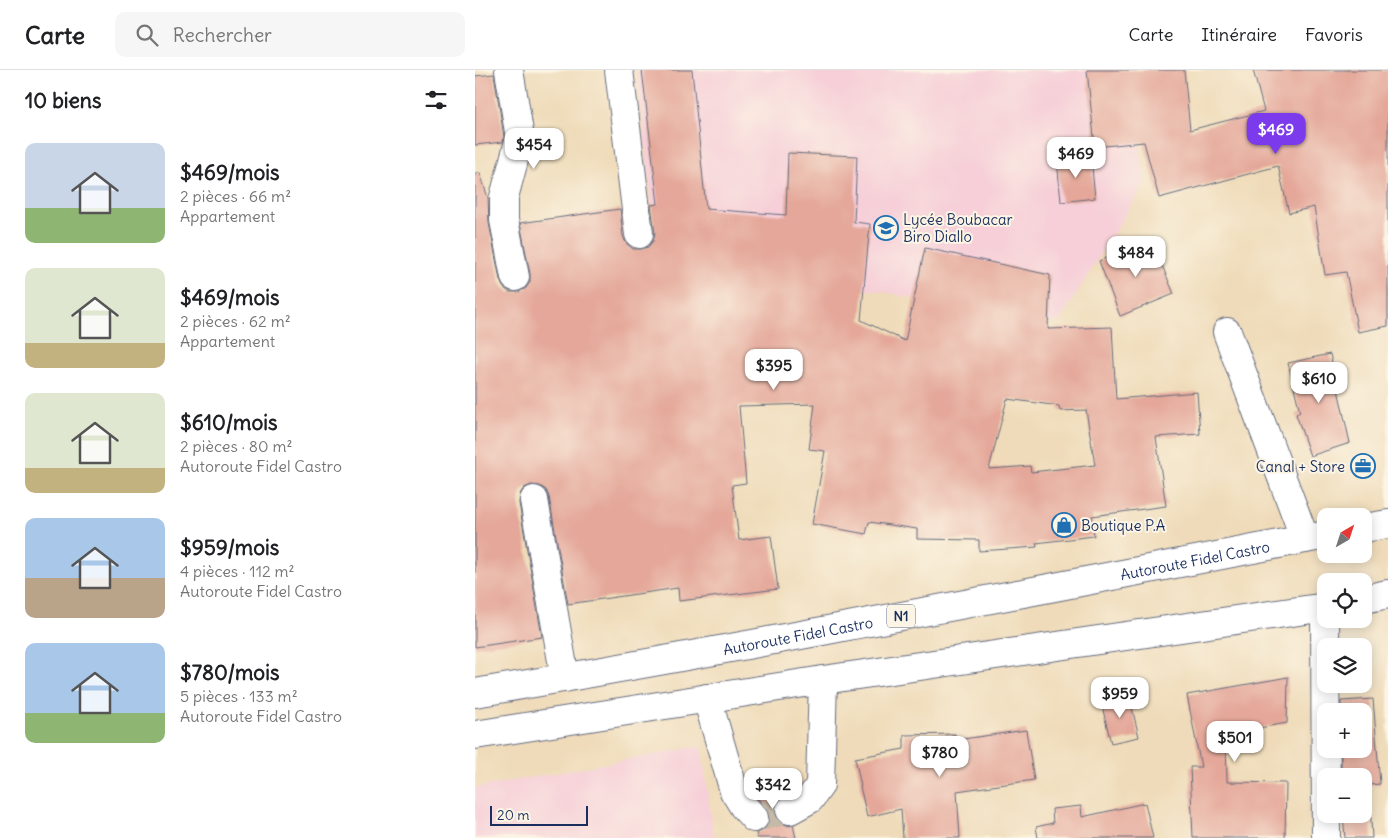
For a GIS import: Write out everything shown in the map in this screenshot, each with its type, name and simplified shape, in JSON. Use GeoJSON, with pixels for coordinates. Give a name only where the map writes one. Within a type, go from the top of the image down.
{"type":"FeatureCollection","features":[{"type":"Feature","properties":{"kind":"main road"},"geometry":{"type":"LineString","coordinates":[[509,70],[520,138],[504,197],[504,220],[515,277]]}},
{"type":"Feature","properties":{"kind":"main road"},"geometry":{"type":"LineString","coordinates":[[619,70],[639,234]]}},
{"type":"Feature","properties":{"kind":"main road"},"geometry":{"type":"LineString","coordinates":[[1227,332],[1316,537]]}},
{"type":"Feature","properties":{"kind":"main road"},"geometry":{"type":"LineString","coordinates":[[534,500],[565,678]]}},
{"type":"Feature","properties":{"kind":"main road"},"geometry":{"type":"LineString","coordinates":[[1373,526],[1388,524]]}},
{"type":"Feature","properties":{"kind":"main road","name":"Autoroute Fidel Castro"},"geometry":{"type":"LineString","coordinates":[[475,693],[565,678],[1316,537]]}},
{"type":"Feature","properties":{"kind":"main road"},"geometry":{"type":"LineString","coordinates":[[1372,597],[1388,594]]}},
{"type":"Feature","properties":{"kind":"main road"},"geometry":{"type":"LineString","coordinates":[[475,735],[823,680],[1317,608]]}},
{"type":"Feature","properties":{"kind":"main road"},"geometry":{"type":"LineString","coordinates":[[1326,628],[1326,838]]}},
{"type":"Feature","properties":{"kind":"main road"},"geometry":{"type":"LineString","coordinates":[[790,810],[809,799],[820,784],[823,680]]}},
{"type":"Feature","properties":{"kind":"main road"},"geometry":{"type":"LineString","coordinates":[[707,698],[734,790],[744,807],[754,818]]}},
{"type":"Feature","properties":{"kind":"shaded area","name":"Lycée Boubacar Biro Diallo"},"geometry":{"type":"Polygon","coordinates":[[[637,70],[1124,70],[1130,80],[1145,183],[1059,322],[1015,322],[881,291],[659,272],[637,70]]]}},
{"type":"Feature","properties":{"kind":"shaded area"},"geometry":{"type":"Polygon","coordinates":[[[701,746],[714,838],[475,838],[475,788],[701,746]]]}},
{"type":"Feature","properties":{"kind":"building"},"geometry":{"type":"Polygon","coordinates":[[[642,70],[692,70],[706,209],[786,215],[788,153],[857,156],[854,222],[870,224],[861,320],[905,341],[925,248],[1050,275],[1048,329],[1112,327],[1116,399],[1197,392],[1200,434],[1156,437],[1166,506],[1092,516],[1094,536],[1036,543],[1037,547],[979,551],[979,540],[917,539],[917,529],[869,522],[866,534],[812,524],[825,451],[809,449],[815,404],[739,406],[746,483],[732,485],[739,540],[771,536],[778,589],[679,601],[678,588],[568,604],[549,497],[546,490],[540,486],[531,485],[524,488],[520,494],[519,503],[542,637],[475,647],[475,173],[480,173],[488,198],[489,223],[500,280],[503,287],[509,292],[518,292],[526,288],[530,282],[520,223],[620,209],[623,236],[626,243],[633,249],[641,249],[648,247],[653,241],[655,233],[651,205],[658,204],[642,70]],[[1007,399],[989,469],[1030,466],[1031,472],[1095,465],[1086,410],[1060,411],[1059,406],[1007,399]]]}},
{"type":"Feature","properties":{"kind":"building"},"geometry":{"type":"Polygon","coordinates":[[[1087,70],[1184,70],[1190,130],[1264,111],[1253,70],[1388,70],[1388,326],[1358,332],[1346,272],[1325,275],[1314,207],[1289,213],[1278,166],[1159,198],[1144,142],[1095,147],[1087,70]]]}},
{"type":"Feature","properties":{"kind":"building"},"geometry":{"type":"Polygon","coordinates":[[[494,74],[504,137],[503,142],[475,145],[475,76],[494,74]]]}},
{"type":"Feature","properties":{"kind":"building"},"geometry":{"type":"Polygon","coordinates":[[[1091,157],[1095,198],[1061,202],[1057,160],[1091,157]]]}},
{"type":"Feature","properties":{"kind":"building"},"geometry":{"type":"Polygon","coordinates":[[[1151,239],[1174,294],[1120,316],[1099,261],[1151,239]]]}},
{"type":"Feature","properties":{"kind":"building"},"geometry":{"type":"Polygon","coordinates":[[[1330,354],[1350,443],[1310,456],[1296,414],[1300,412],[1288,363],[1330,354]]]}},
{"type":"Feature","properties":{"kind":"building"},"geometry":{"type":"Polygon","coordinates":[[[1288,677],[1287,723],[1226,734],[1227,782],[1286,783],[1285,838],[1193,838],[1190,767],[1201,767],[1187,695],[1288,677]]]}},
{"type":"Feature","properties":{"kind":"building"},"geometry":{"type":"Polygon","coordinates":[[[1129,695],[1139,737],[1111,743],[1101,702],[1129,695]]]}},
{"type":"Feature","properties":{"kind":"building"},"geometry":{"type":"Polygon","coordinates":[[[1373,699],[1380,784],[1372,785],[1372,768],[1341,768],[1341,758],[1372,758],[1372,703],[1341,703],[1341,701],[1373,699]]]}},
{"type":"Feature","properties":{"kind":"building"},"geometry":{"type":"Polygon","coordinates":[[[1026,730],[1034,780],[957,791],[960,838],[903,838],[901,809],[867,817],[855,758],[904,749],[904,735],[955,734],[956,740],[1026,730]]]}},
{"type":"Feature","properties":{"kind":"building"},"geometry":{"type":"Polygon","coordinates":[[[783,780],[786,794],[777,802],[774,810],[776,817],[782,823],[789,826],[793,825],[796,838],[757,838],[756,833],[764,830],[769,823],[769,815],[766,807],[750,787],[783,780]]]}},
{"type":"Feature","properties":{"kind":"building"},"geometry":{"type":"Polygon","coordinates":[[[1145,803],[1153,838],[1038,838],[1036,827],[1053,823],[1052,809],[1081,806],[1082,817],[1145,803]]]}},
{"type":"Feature","properties":{"kind":"building"},"geometry":{"type":"Polygon","coordinates":[[[1344,823],[1371,823],[1372,838],[1345,838],[1344,823]]]}},
{"type":"Feature","properties":{"kind":"tunnel"},"geometry":{"type":"LineString","coordinates":[[754,818],[790,810]]}},
{"type":"Feature","properties":{"kind":"place","name":"Lycée Boubacar Biro Diallo"},"geometry":{"type":"Point","coordinates":[886,228]}},
{"type":"Feature","properties":{"kind":"place","name":"Canal + Store"},"geometry":{"type":"Point","coordinates":[1363,466]}},
{"type":"Feature","properties":{"kind":"place","name":"Boutique P.A"},"geometry":{"type":"Point","coordinates":[1064,525]}}]}
